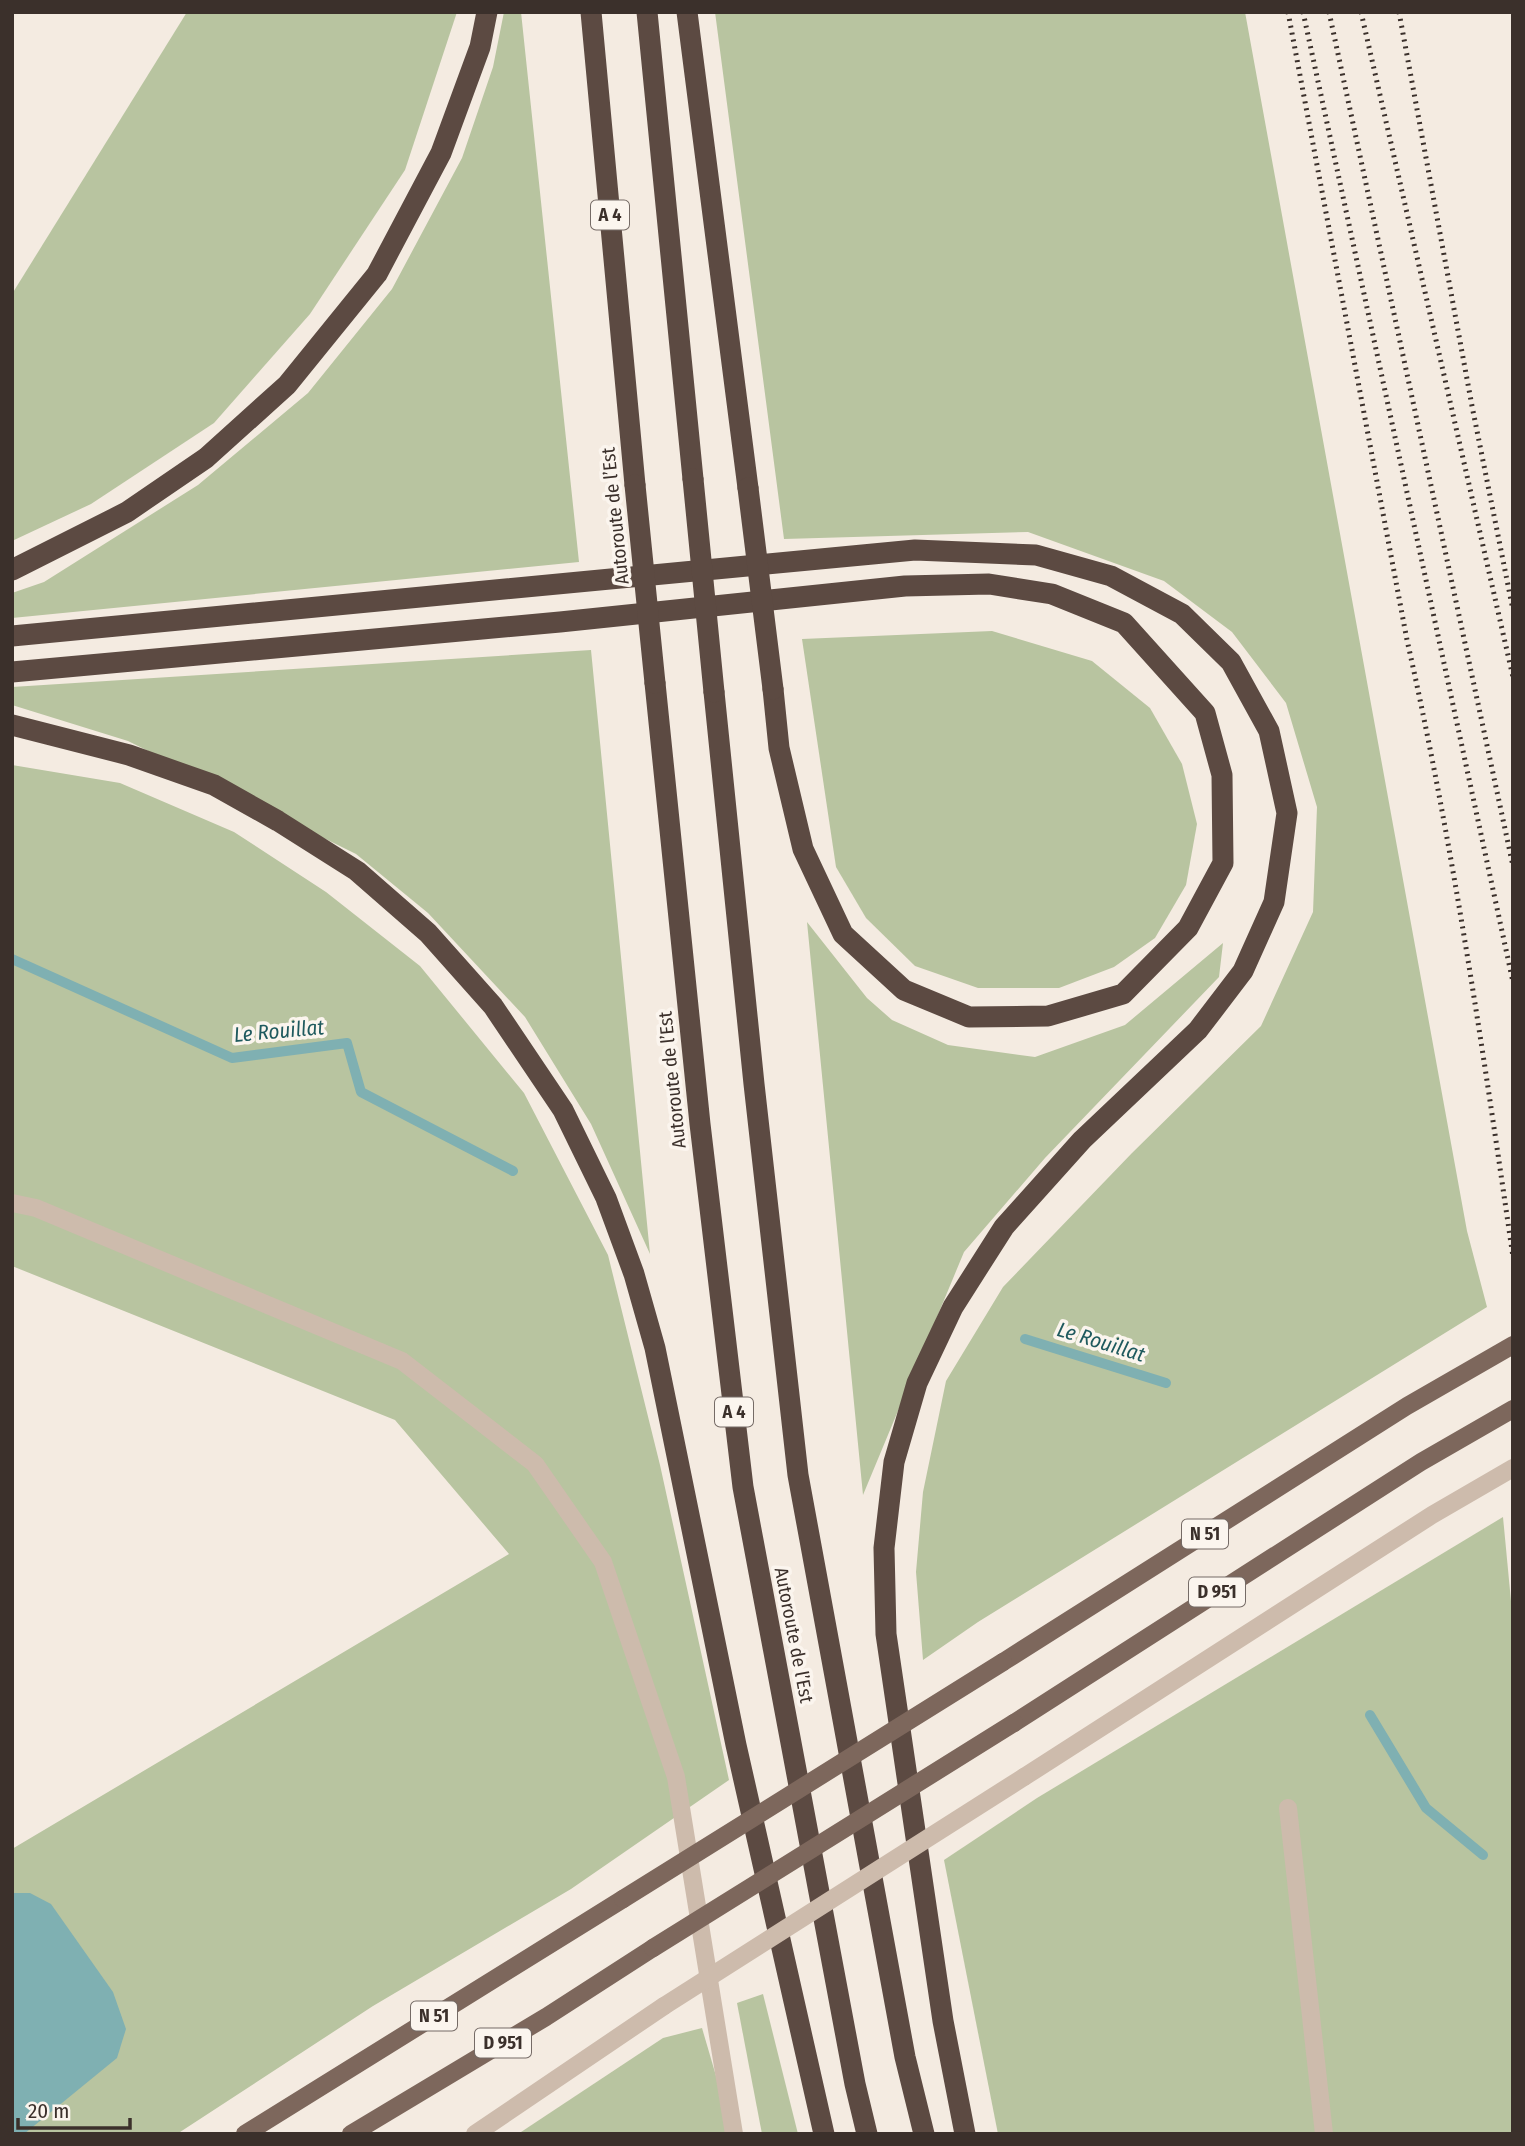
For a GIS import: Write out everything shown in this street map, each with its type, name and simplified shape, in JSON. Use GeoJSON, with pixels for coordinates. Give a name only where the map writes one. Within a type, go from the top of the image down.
{"type":"FeatureCollection","features":[{"type":"Feature","properties":{"kind":"highway"},"geometry":{"type":"LineString","coordinates":[[12,570],[127,512],[206,458],[287,386],[383,263],[441,153],[480,47],[487,12]]}},
{"type":"Feature","properties":{"kind":"highway","name":"Autoroute de l’Est"},"geometry":{"type":"LineString","coordinates":[[591,12],[699,1124],[743,1487],[855,2084],[867,2134]]}},
{"type":"Feature","properties":{"kind":"highway","name":"Autoroute de l’Est"},"geometry":{"type":"LineString","coordinates":[[647,12],[754,1084],[798,1475],[905,2057],[924,2134]]}},
{"type":"Feature","properties":{"kind":"highway"},"geometry":{"type":"LineString","coordinates":[[12,672],[560,622],[905,586],[989,584],[1052,594],[1124,623],[1205,713],[1222,775],[1223,863],[1188,928],[1124,994],[1048,1016],[970,1017],[904,990],[843,934],[803,849],[779,748],[773,689],[748,488],[687,12]]}},
{"type":"Feature","properties":{"kind":"highway"},"geometry":{"type":"LineString","coordinates":[[12,636],[915,550],[1036,555],[1111,576],[1182,614],[1231,662],[1269,731],[1287,813],[1274,902],[1243,971],[1198,1030],[1082,1140],[1004,1227],[953,1307],[922,1372],[894,1462],[884,1548],[886,1634],[943,2021],[965,2134]]}},
{"type":"Feature","properties":{"kind":"highway"},"geometry":{"type":"LineString","coordinates":[[12,725],[129,755],[214,785],[278,821],[357,871],[428,933],[493,1006],[563,1110],[606,1198],[634,1274],[655,1348],[736,1745],[824,2134]]}},
{"type":"Feature","properties":{"kind":"main road","name":"N 51"},"geometry":{"type":"LineString","coordinates":[[245,2134],[1003,1662],[1407,1406],[1513,1345]]}},
{"type":"Feature","properties":{"kind":"main road","name":"D 951"},"geometry":{"type":"LineString","coordinates":[[351,2134],[534,2024],[1014,1723],[1421,1462],[1513,1409]]}},
{"type":"Feature","properties":{"kind":"street"},"geometry":{"type":"LineString","coordinates":[[12,1203],[36,1208],[402,1361],[535,1464],[603,1562],[676,1777],[734,2134]]}},
{"type":"Feature","properties":{"kind":"street"},"geometry":{"type":"LineString","coordinates":[[475,2134],[664,2006],[1432,1515],[1513,1468]]}},
{"type":"Feature","properties":{"kind":"street"},"geometry":{"type":"LineString","coordinates":[[1288,1808],[1324,2134]]}},
{"type":"Feature","properties":{"kind":"green space"},"geometry":{"type":"Polygon","coordinates":[[[187,12],[457,12],[405,170],[310,314],[214,423],[91,504],[12,541],[12,294],[187,12]]]}},
{"type":"Feature","properties":{"kind":"green space"},"geometry":{"type":"Polygon","coordinates":[[[504,12],[521,12],[579,562],[12,618],[12,593],[44,582],[198,485],[308,393],[392,289],[462,158],[493,67],[504,12]]]}},
{"type":"Feature","properties":{"kind":"green space"},"geometry":{"type":"Polygon","coordinates":[[[715,12],[1245,12],[1467,1231],[1487,1307],[978,1622],[923,1660],[916,1572],[923,1492],[946,1381],[1003,1287],[1132,1153],[1261,1026],[1313,912],[1317,807],[1286,703],[1232,632],[1164,581],[1028,532],[784,539],[715,12]]]}},
{"type":"Feature","properties":{"kind":"green space"},"geometry":{"type":"Polygon","coordinates":[[[992,631],[1092,661],[1150,708],[1182,764],[1197,824],[1186,885],[1155,938],[1114,967],[1059,988],[978,988],[915,966],[866,918],[836,867],[802,639],[992,631]]]}},
{"type":"Feature","properties":{"kind":"green space"},"geometry":{"type":"Polygon","coordinates":[[[591,650],[650,1254],[591,1124],[525,1017],[428,913],[356,854],[128,741],[12,705],[12,687],[591,650]]]}},
{"type":"Feature","properties":{"kind":"green space"},"geometry":{"type":"Polygon","coordinates":[[[12,765],[120,783],[234,832],[326,892],[420,966],[524,1093],[608,1255],[660,1465],[729,1780],[571,1889],[373,2006],[177,2134],[12,2134],[12,1849],[509,1554],[395,1420],[12,1266],[12,765]]]}},
{"type":"Feature","properties":{"kind":"green space"},"geometry":{"type":"Polygon","coordinates":[[[807,922],[867,998],[892,1020],[948,1045],[1035,1057],[1125,1025],[1223,943],[1219,977],[1045,1158],[964,1252],[863,1495],[807,922]]]}},
{"type":"Feature","properties":{"kind":"green space"},"geometry":{"type":"Polygon","coordinates":[[[1503,1517],[1513,1622],[1513,2134],[998,2134],[944,1860],[1037,1798],[1503,1517]]]}},
{"type":"Feature","properties":{"kind":"green space"},"geometry":{"type":"Polygon","coordinates":[[[763,1994],[798,2134],[762,2134],[737,2003],[763,1994]]]}},
{"type":"Feature","properties":{"kind":"green space"},"geometry":{"type":"Polygon","coordinates":[[[702,2028],[733,2134],[518,2134],[663,2038],[702,2028]]]}},
{"type":"Feature","properties":{"kind":"water"},"geometry":{"type":"Polygon","coordinates":[[[12,1893],[30,1893],[51,1904],[113,1992],[126,2029],[117,2058],[24,2134],[12,2134],[12,1893]]]}},
{"type":"Feature","properties":{"kind":"waterway","name":"Le Rouillat"},"geometry":{"type":"LineString","coordinates":[[12,959],[232,1058],[347,1043],[361,1092],[513,1171]]}},
{"type":"Feature","properties":{"kind":"waterway","name":"Le Rouillat"},"geometry":{"type":"LineString","coordinates":[[1025,1339],[1166,1383]]}},
{"type":"Feature","properties":{"kind":"waterway","name":"Le Rouillat"},"geometry":{"type":"LineString","coordinates":[[1370,1715],[1426,1808],[1483,1855]]}},
{"type":"Feature","properties":{"kind":"railway"},"geometry":{"type":"LineString","coordinates":[[1288,12],[1407,640],[1439,793],[1513,1257]]}},
{"type":"Feature","properties":{"kind":"railway"},"geometry":{"type":"LineString","coordinates":[[1303,12],[1513,982]]}},
{"type":"Feature","properties":{"kind":"railway"},"geometry":{"type":"LineString","coordinates":[[1329,12],[1513,866]]}},
{"type":"Feature","properties":{"kind":"railway"},"geometry":{"type":"LineString","coordinates":[[1361,12],[1513,677]]}},
{"type":"Feature","properties":{"kind":"railway"},"geometry":{"type":"LineString","coordinates":[[1399,12],[1513,610]]}}]}
